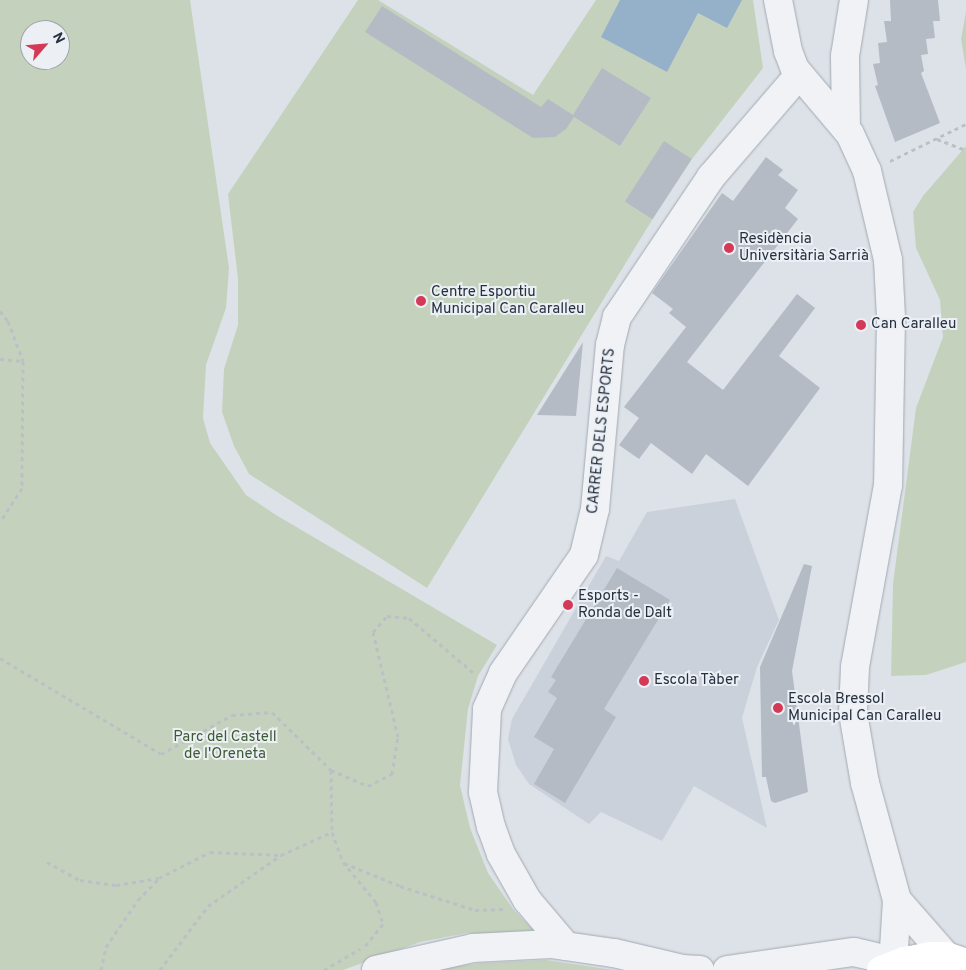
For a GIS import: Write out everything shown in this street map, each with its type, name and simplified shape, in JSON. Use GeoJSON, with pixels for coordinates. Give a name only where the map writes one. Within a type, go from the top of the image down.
{"type":"FeatureCollection","features":[{"type":"Feature","properties":{"kind":"street"},"geometry":{"type":"LineString","coordinates":[[778,0],[788,51],[799,74],[846,129],[859,152],[876,197],[888,260],[891,318],[888,485],[857,651],[853,713],[864,783],[897,900],[887,967]]}},
{"type":"Feature","properties":{"kind":"street"},"geometry":{"type":"LineString","coordinates":[[846,129],[845,56],[854,0]]}},
{"type":"Feature","properties":{"kind":"street","name":"CARRER DELS ESPORTS"},"geometry":{"type":"LineString","coordinates":[[566,946],[527,900],[501,854],[483,792],[487,709],[503,674],[584,555],[595,509],[610,345],[617,317],[712,177],[799,74]]}},
{"type":"Feature","properties":{"kind":"street"},"geometry":{"type":"LineString","coordinates":[[897,900],[956,960]]}},
{"type":"Feature","properties":{"kind":"street"},"geometry":{"type":"LineString","coordinates":[[376,970],[472,948],[514,944],[566,946],[614,953],[682,969],[700,970]]}},
{"type":"Feature","properties":{"kind":"street"},"geometry":{"type":"LineString","coordinates":[[727,970],[790,963],[847,952],[879,958],[887,967]]}},
{"type":"Feature","properties":{"kind":"street"},"geometry":{"type":"LineString","coordinates":[[887,967],[920,958],[956,960]]}},
{"type":"Feature","properties":{"kind":"path"},"geometry":{"type":"LineString","coordinates":[[881,165],[966,124]]}},
{"type":"Feature","properties":{"kind":"path"},"geometry":{"type":"LineString","coordinates":[[936,139],[966,150]]}},
{"type":"Feature","properties":{"kind":"path"},"geometry":{"type":"LineString","coordinates":[[0,311],[8,321],[23,361],[22,488],[0,523]]}},
{"type":"Feature","properties":{"kind":"path"},"geometry":{"type":"LineString","coordinates":[[0,359],[23,361]]}},
{"type":"Feature","properties":{"kind":"path"},"geometry":{"type":"LineString","coordinates":[[0,658],[161,754],[232,715],[272,712],[331,770],[368,786],[392,774],[398,737],[372,632],[387,616],[409,618],[496,690]]}},
{"type":"Feature","properties":{"kind":"path"},"geometry":{"type":"LineString","coordinates":[[324,970],[368,944],[383,924],[376,902],[343,862],[332,832],[331,770]]}},
{"type":"Feature","properties":{"kind":"path"},"geometry":{"type":"LineString","coordinates":[[160,970],[208,906],[281,855],[332,832]]}},
{"type":"Feature","properties":{"kind":"path"},"geometry":{"type":"LineString","coordinates":[[47,862],[80,880],[116,885],[159,878],[210,852],[281,855]]}},
{"type":"Feature","properties":{"kind":"path"},"geometry":{"type":"LineString","coordinates":[[343,862],[400,886],[475,910],[513,908],[527,900]]}},
{"type":"Feature","properties":{"kind":"path"},"geometry":{"type":"LineString","coordinates":[[101,970],[106,947],[138,900],[159,878]]}},
{"type":"Feature","properties":{"kind":"shaded area","name":"Escola Tàber"},"geometry":{"type":"Polygon","coordinates":[[[735,499],[779,620],[757,667],[742,718],[767,828],[694,786],[662,841],[601,812],[589,824],[529,784],[516,765],[508,739],[512,719],[606,556],[619,561],[647,512],[735,499]]]}},
{"type":"Feature","properties":{"kind":"green space","name":"Parc del Castell de l'Oreneta"},"geometry":{"type":"Polygon","coordinates":[[[0,0],[190,0],[229,268],[226,308],[206,365],[203,418],[210,443],[246,495],[276,515],[497,645],[478,676],[468,709],[460,785],[470,828],[488,873],[513,909],[539,936],[467,933],[420,942],[343,970],[0,970],[0,0]]]}},
{"type":"Feature","properties":{"kind":"green space","name":"Centre Esportiu Municipal Can Caralleu"},"geometry":{"type":"Polygon","coordinates":[[[358,0],[378,0],[533,95],[596,0],[753,0],[763,68],[692,159],[652,220],[427,588],[249,474],[234,446],[222,412],[224,369],[238,325],[238,279],[228,194],[358,0]]]}},
{"type":"Feature","properties":{"kind":"green space"},"geometry":{"type":"Polygon","coordinates":[[[966,12],[966,69],[961,39],[966,12]]]}},
{"type":"Feature","properties":{"kind":"green space"},"geometry":{"type":"Polygon","coordinates":[[[966,146],[966,662],[926,675],[891,676],[893,584],[916,408],[943,337],[940,300],[916,248],[913,212],[923,196],[966,146]]]}},
{"type":"Feature","properties":{"kind":"green space"},"geometry":{"type":"Polygon","coordinates":[[[546,960],[613,970],[429,970],[481,963],[546,960]]]}},
{"type":"Feature","properties":{"kind":"water"},"geometry":{"type":"Polygon","coordinates":[[[620,0],[742,0],[727,28],[698,13],[667,72],[601,37],[620,0]]]}},
{"type":"Feature","properties":{"kind":"building"},"geometry":{"type":"Polygon","coordinates":[[[890,0],[938,0],[940,21],[933,21],[935,38],[926,39],[928,54],[921,55],[924,71],[921,73],[940,123],[895,142],[875,86],[878,85],[873,64],[880,63],[878,43],[887,42],[884,21],[891,21],[890,0]]]}},
{"type":"Feature","properties":{"kind":"building"},"geometry":{"type":"Polygon","coordinates":[[[382,6],[541,107],[548,99],[573,115],[602,68],[651,98],[620,146],[574,117],[566,129],[555,137],[533,138],[365,32],[382,6]]]}},
{"type":"Feature","properties":{"kind":"building"},"geometry":{"type":"Polygon","coordinates":[[[664,141],[692,159],[652,219],[625,201],[664,141]]]}},
{"type":"Feature","properties":{"kind":"building"},"geometry":{"type":"Polygon","coordinates":[[[766,157],[783,170],[778,175],[798,190],[785,208],[798,219],[687,362],[723,390],[797,294],[815,308],[779,356],[820,388],[748,486],[706,454],[692,474],[651,443],[639,459],[619,445],[639,418],[624,407],[686,327],[669,313],[673,309],[652,293],[722,193],[733,201],[766,157]]]}},
{"type":"Feature","properties":{"kind":"building"},"geometry":{"type":"Polygon","coordinates":[[[583,342],[576,416],[537,415],[583,342]]]}},
{"type":"Feature","properties":{"kind":"building","name":"Escola Bressol Municipal Can Caralleu"},"geometry":{"type":"Polygon","coordinates":[[[804,564],[812,566],[792,671],[808,792],[775,803],[771,801],[766,777],[762,777],[760,667],[804,564]]]}},
{"type":"Feature","properties":{"kind":"building"},"geometry":{"type":"Polygon","coordinates":[[[617,568],[670,600],[604,709],[616,717],[565,803],[534,784],[554,749],[534,737],[557,698],[548,692],[556,680],[551,677],[617,568]]]}},
{"type":"Feature","properties":{"kind":"place","name":"Residència Universitària Sarrià"},"geometry":{"type":"Point","coordinates":[729,248]}},
{"type":"Feature","properties":{"kind":"place","name":"Centre Esportiu Municipal Can Caralleu"},"geometry":{"type":"Point","coordinates":[421,301]}},
{"type":"Feature","properties":{"kind":"place","name":"Can Caralleu"},"geometry":{"type":"Point","coordinates":[861,325]}},
{"type":"Feature","properties":{"kind":"place","name":"Esports - Ronda de Dalt"},"geometry":{"type":"Point","coordinates":[568,605]}},
{"type":"Feature","properties":{"kind":"place","name":"Escola Tàber"},"geometry":{"type":"Point","coordinates":[644,681]}},
{"type":"Feature","properties":{"kind":"place","name":"Escola Bressol Municipal Can Caralleu"},"geometry":{"type":"Point","coordinates":[778,708]}}]}
